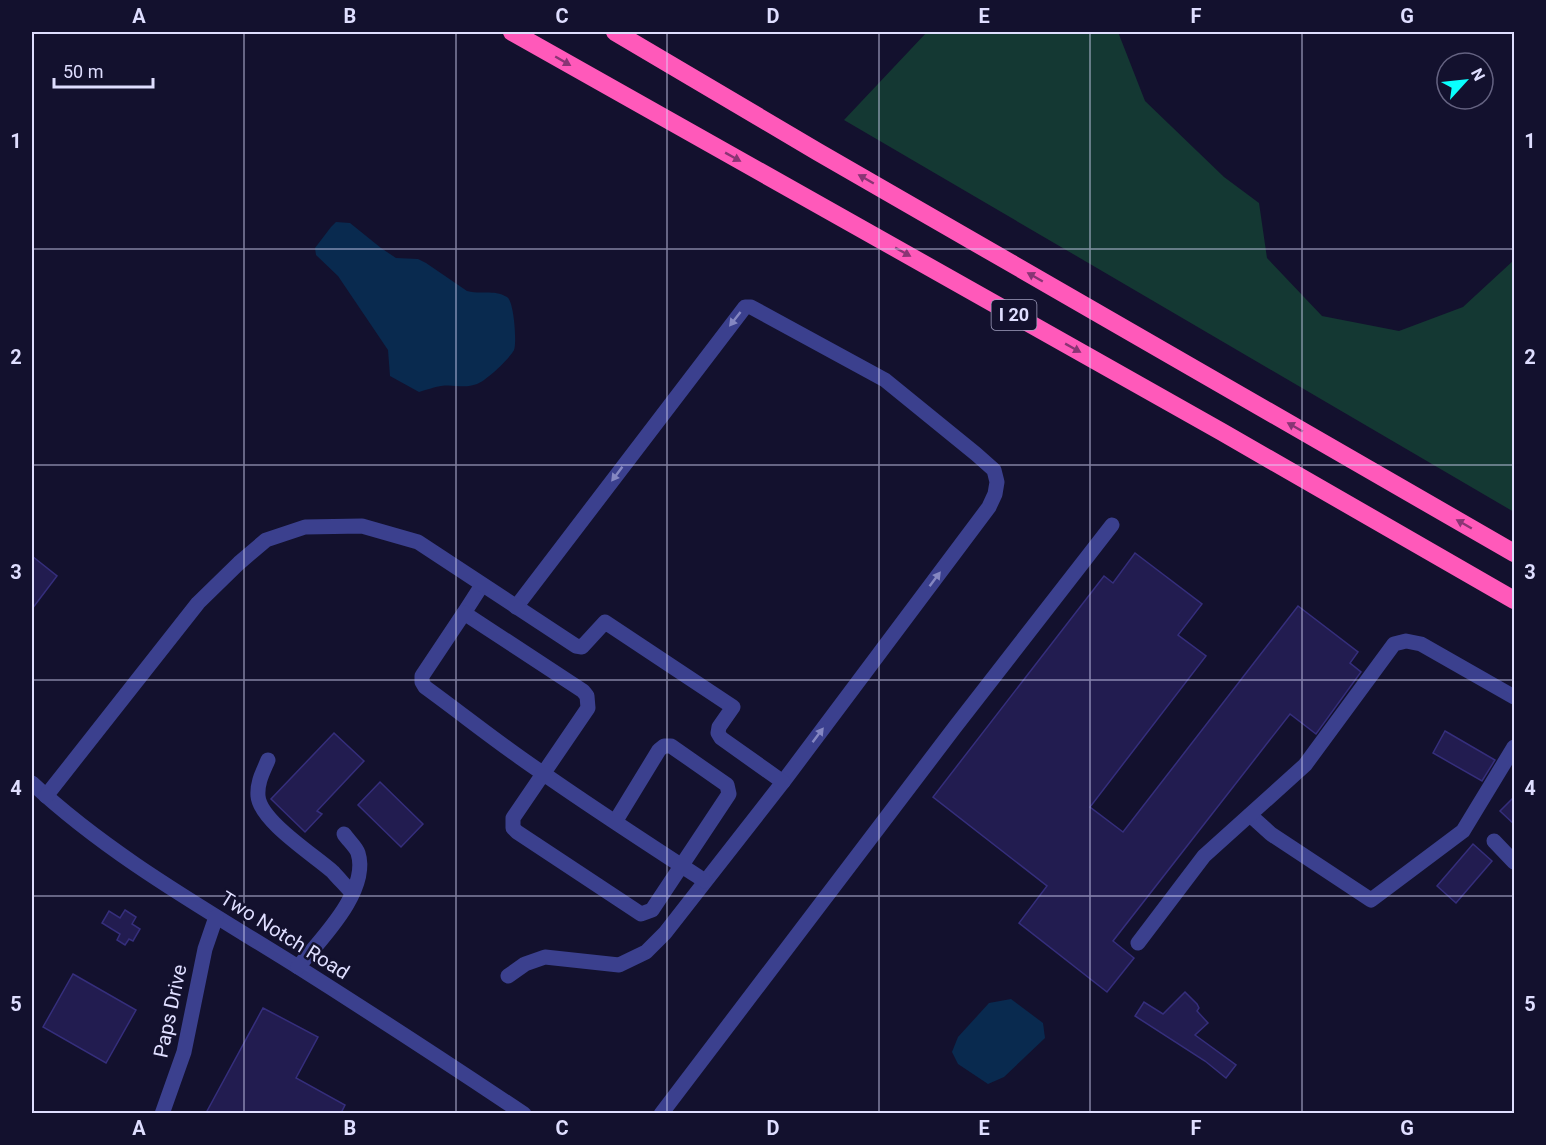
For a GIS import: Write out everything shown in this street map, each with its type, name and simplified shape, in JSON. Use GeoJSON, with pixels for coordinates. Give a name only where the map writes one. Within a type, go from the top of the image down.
{"type":"FeatureCollection","features":[{"type":"Feature","properties":{"kind":"highway","name":"I 20"},"geometry":{"type":"LineString","coordinates":[[512,32],[1222,432],[1515,600]]}},
{"type":"Feature","properties":{"kind":"highway","name":"I 20"},"geometry":{"type":"LineString","coordinates":[[615,32],[818,152],[1515,553]]}},
{"type":"Feature","properties":{"kind":"street"},"geometry":{"type":"LineString","coordinates":[[508,976],[525,964],[544,957],[619,965],[646,952],[665,933],[783,782],[989,507],[995,495],[997,482],[994,470],[885,380],[751,306],[744,307],[516,607]]}},
{"type":"Feature","properties":{"kind":"street"},"geometry":{"type":"LineString","coordinates":[[662,1113],[955,727],[1112,525]]}},
{"type":"Feature","properties":{"kind":"street"},"geometry":{"type":"LineString","coordinates":[[46,796],[198,603],[266,540],[305,527],[362,526],[418,542],[576,646],[582,647],[587,643],[604,622],[733,707],[719,727],[718,733],[721,738],[783,782]]}},
{"type":"Feature","properties":{"kind":"street"},"geometry":{"type":"LineString","coordinates":[[482,585],[422,676],[425,687],[543,774],[705,881]]}},
{"type":"Feature","properties":{"kind":"street"},"geometry":{"type":"LineString","coordinates":[[464,613],[583,691],[587,696],[588,708],[513,818],[513,828],[582,876],[640,914],[652,910],[729,794],[729,788],[670,746],[664,746],[659,750],[615,822]]}},
{"type":"Feature","properties":{"kind":"street"},"geometry":{"type":"LineString","coordinates":[[1138,943],[1204,856],[1305,765],[1374,674],[1391,646],[1399,642],[1415,641],[1448,657],[1515,697]]}},
{"type":"Feature","properties":{"kind":"street"},"geometry":{"type":"LineString","coordinates":[[1250,814],[1271,834],[1371,900],[1463,831],[1515,747]]}},
{"type":"Feature","properties":{"kind":"street"},"geometry":{"type":"LineString","coordinates":[[268,760],[258,782],[258,798],[265,813],[334,874],[352,893]]}},
{"type":"Feature","properties":{"kind":"street","name":"Two Notch Road"},"geometry":{"type":"LineString","coordinates":[[32,783],[104,842],[216,917],[298,967],[524,1113]]}},
{"type":"Feature","properties":{"kind":"street"},"geometry":{"type":"LineString","coordinates":[[298,967],[342,912],[360,879],[358,853],[344,834]]}},
{"type":"Feature","properties":{"kind":"street"},"geometry":{"type":"LineString","coordinates":[[1494,841],[1515,862]]}},
{"type":"Feature","properties":{"kind":"street","name":"Paps Drive"},"geometry":{"type":"LineString","coordinates":[[162,1113],[184,1052],[205,949],[216,917]]}},
{"type":"Feature","properties":{"kind":"green space"},"geometry":{"type":"Polygon","coordinates":[[[927,32],[1118,32],[1145,101],[1224,177],[1259,203],[1267,258],[1322,316],[1399,331],[1463,307],[1514,260],[1514,512],[844,120],[927,32]]]}},
{"type":"Feature","properties":{"kind":"water"},"geometry":{"type":"Polygon","coordinates":[[[336,222],[350,223],[396,258],[418,259],[426,263],[467,291],[497,293],[507,297],[513,314],[514,350],[503,364],[477,384],[441,386],[419,392],[390,376],[388,350],[338,276],[316,255],[315,248],[336,222]]]}},
{"type":"Feature","properties":{"kind":"water"},"geometry":{"type":"Polygon","coordinates":[[[1011,999],[1043,1023],[1045,1038],[1004,1077],[988,1084],[958,1064],[952,1052],[958,1037],[989,1003],[1011,999]]]}},
{"type":"Feature","properties":{"kind":"building"},"geometry":{"type":"Polygon","coordinates":[[[1135,553],[1202,604],[1178,635],[1206,656],[1090,807],[1123,832],[1298,606],[1358,652],[1350,663],[1361,672],[1316,734],[1290,714],[1113,941],[1134,958],[1107,992],[1019,923],[1047,886],[933,797],[1104,576],[1113,583],[1135,553]]]}},
{"type":"Feature","properties":{"kind":"building"},"geometry":{"type":"Polygon","coordinates":[[[32,556],[57,576],[32,609],[32,556]]]}},
{"type":"Feature","properties":{"kind":"building"},"geometry":{"type":"Polygon","coordinates":[[[1445,731],[1495,760],[1482,781],[1433,753],[1445,731]]]}},
{"type":"Feature","properties":{"kind":"building"},"geometry":{"type":"Polygon","coordinates":[[[334,733],[364,761],[317,811],[322,814],[305,832],[271,799],[334,733]]]}},
{"type":"Feature","properties":{"kind":"building"},"geometry":{"type":"Polygon","coordinates":[[[380,782],[423,824],[401,847],[358,805],[380,782]]]}},
{"type":"Feature","properties":{"kind":"building"},"geometry":{"type":"Polygon","coordinates":[[[1515,796],[1515,825],[1500,811],[1515,796]]]}},
{"type":"Feature","properties":{"kind":"building"},"geometry":{"type":"Polygon","coordinates":[[[1473,844],[1492,861],[1456,903],[1437,886],[1473,844]]]}},
{"type":"Feature","properties":{"kind":"building"},"geometry":{"type":"Polygon","coordinates":[[[125,910],[136,917],[132,924],[140,929],[133,941],[129,939],[125,945],[117,940],[120,934],[102,923],[109,911],[120,918],[125,910]]]}},
{"type":"Feature","properties":{"kind":"building"},"geometry":{"type":"Polygon","coordinates":[[[73,974],[136,1010],[106,1063],[43,1027],[73,974]]]}},
{"type":"Feature","properties":{"kind":"building"},"geometry":{"type":"Polygon","coordinates":[[[1185,992],[1197,1004],[1199,1008],[1197,1011],[1208,1023],[1195,1035],[1236,1065],[1226,1078],[1205,1061],[1135,1016],[1144,1002],[1163,1014],[1185,992]]]}},
{"type":"Feature","properties":{"kind":"building"},"geometry":{"type":"Polygon","coordinates":[[[263,1008],[318,1037],[296,1078],[345,1105],[341,1113],[206,1113],[263,1008]]]}}]}
